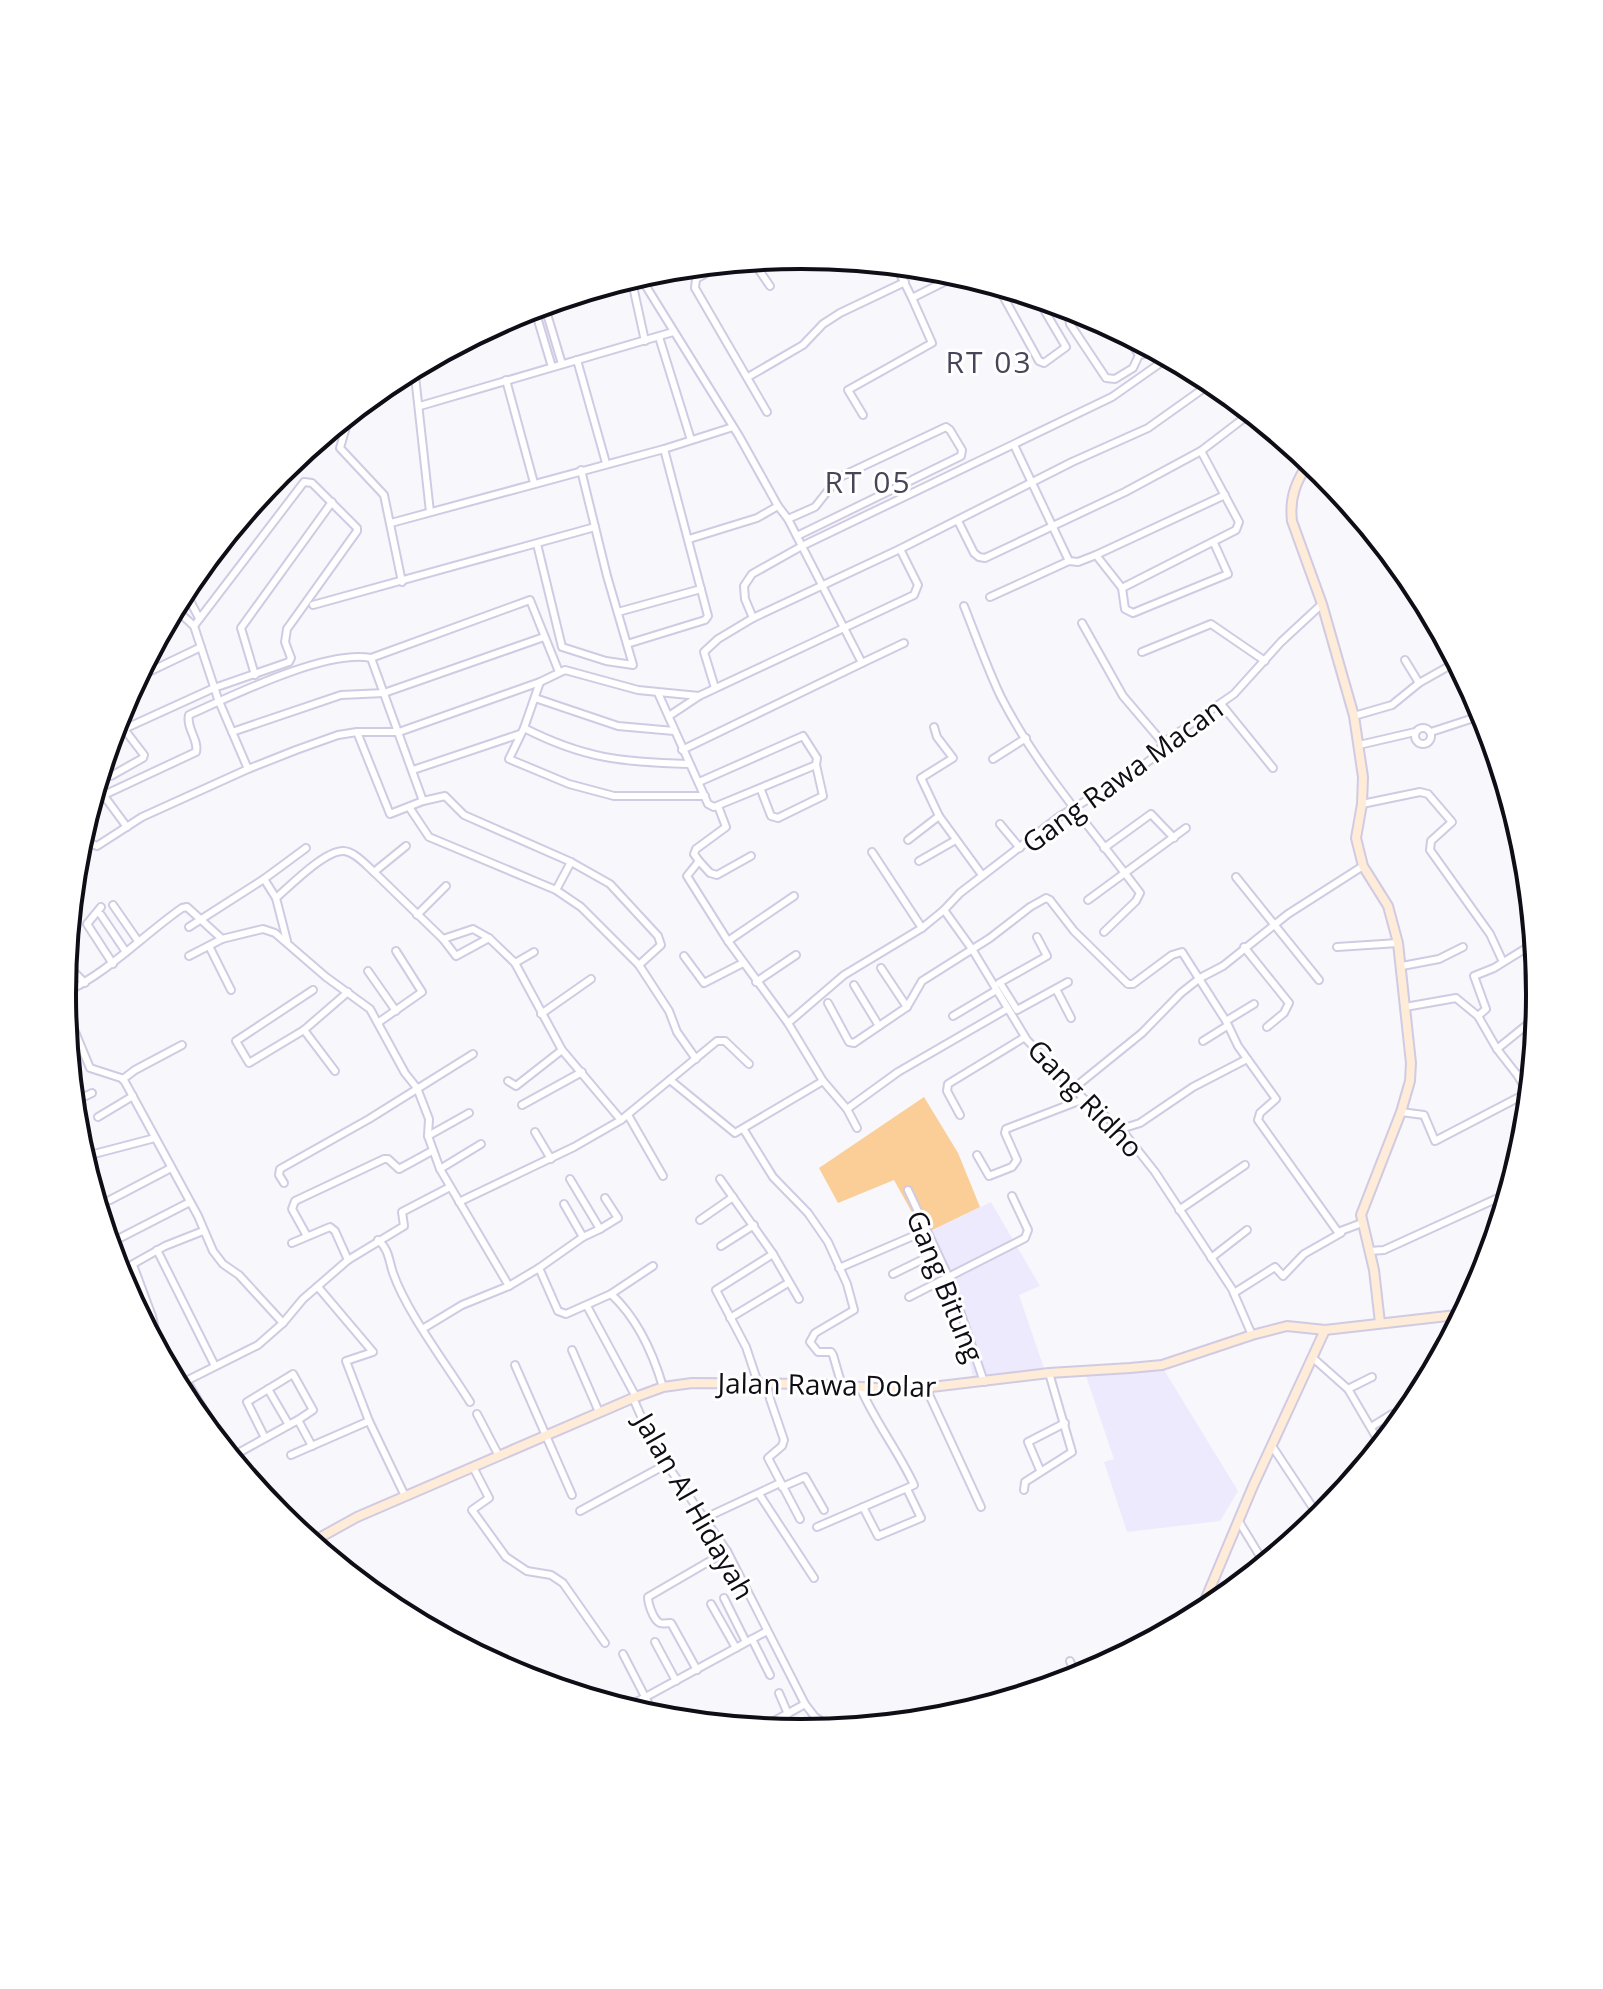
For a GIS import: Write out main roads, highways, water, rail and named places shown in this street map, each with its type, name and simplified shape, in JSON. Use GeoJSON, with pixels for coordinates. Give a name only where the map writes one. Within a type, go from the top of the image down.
{"type":"FeatureCollection","features":[{"type":"Feature","properties":{"kind":"district","name":"RT 03"},"geometry":{"type":"Point","coordinates":[989,361]}},
{"type":"Feature","properties":{"kind":"district","name":"RT 05"},"geometry":{"type":"Point","coordinates":[868,481]}}]}
